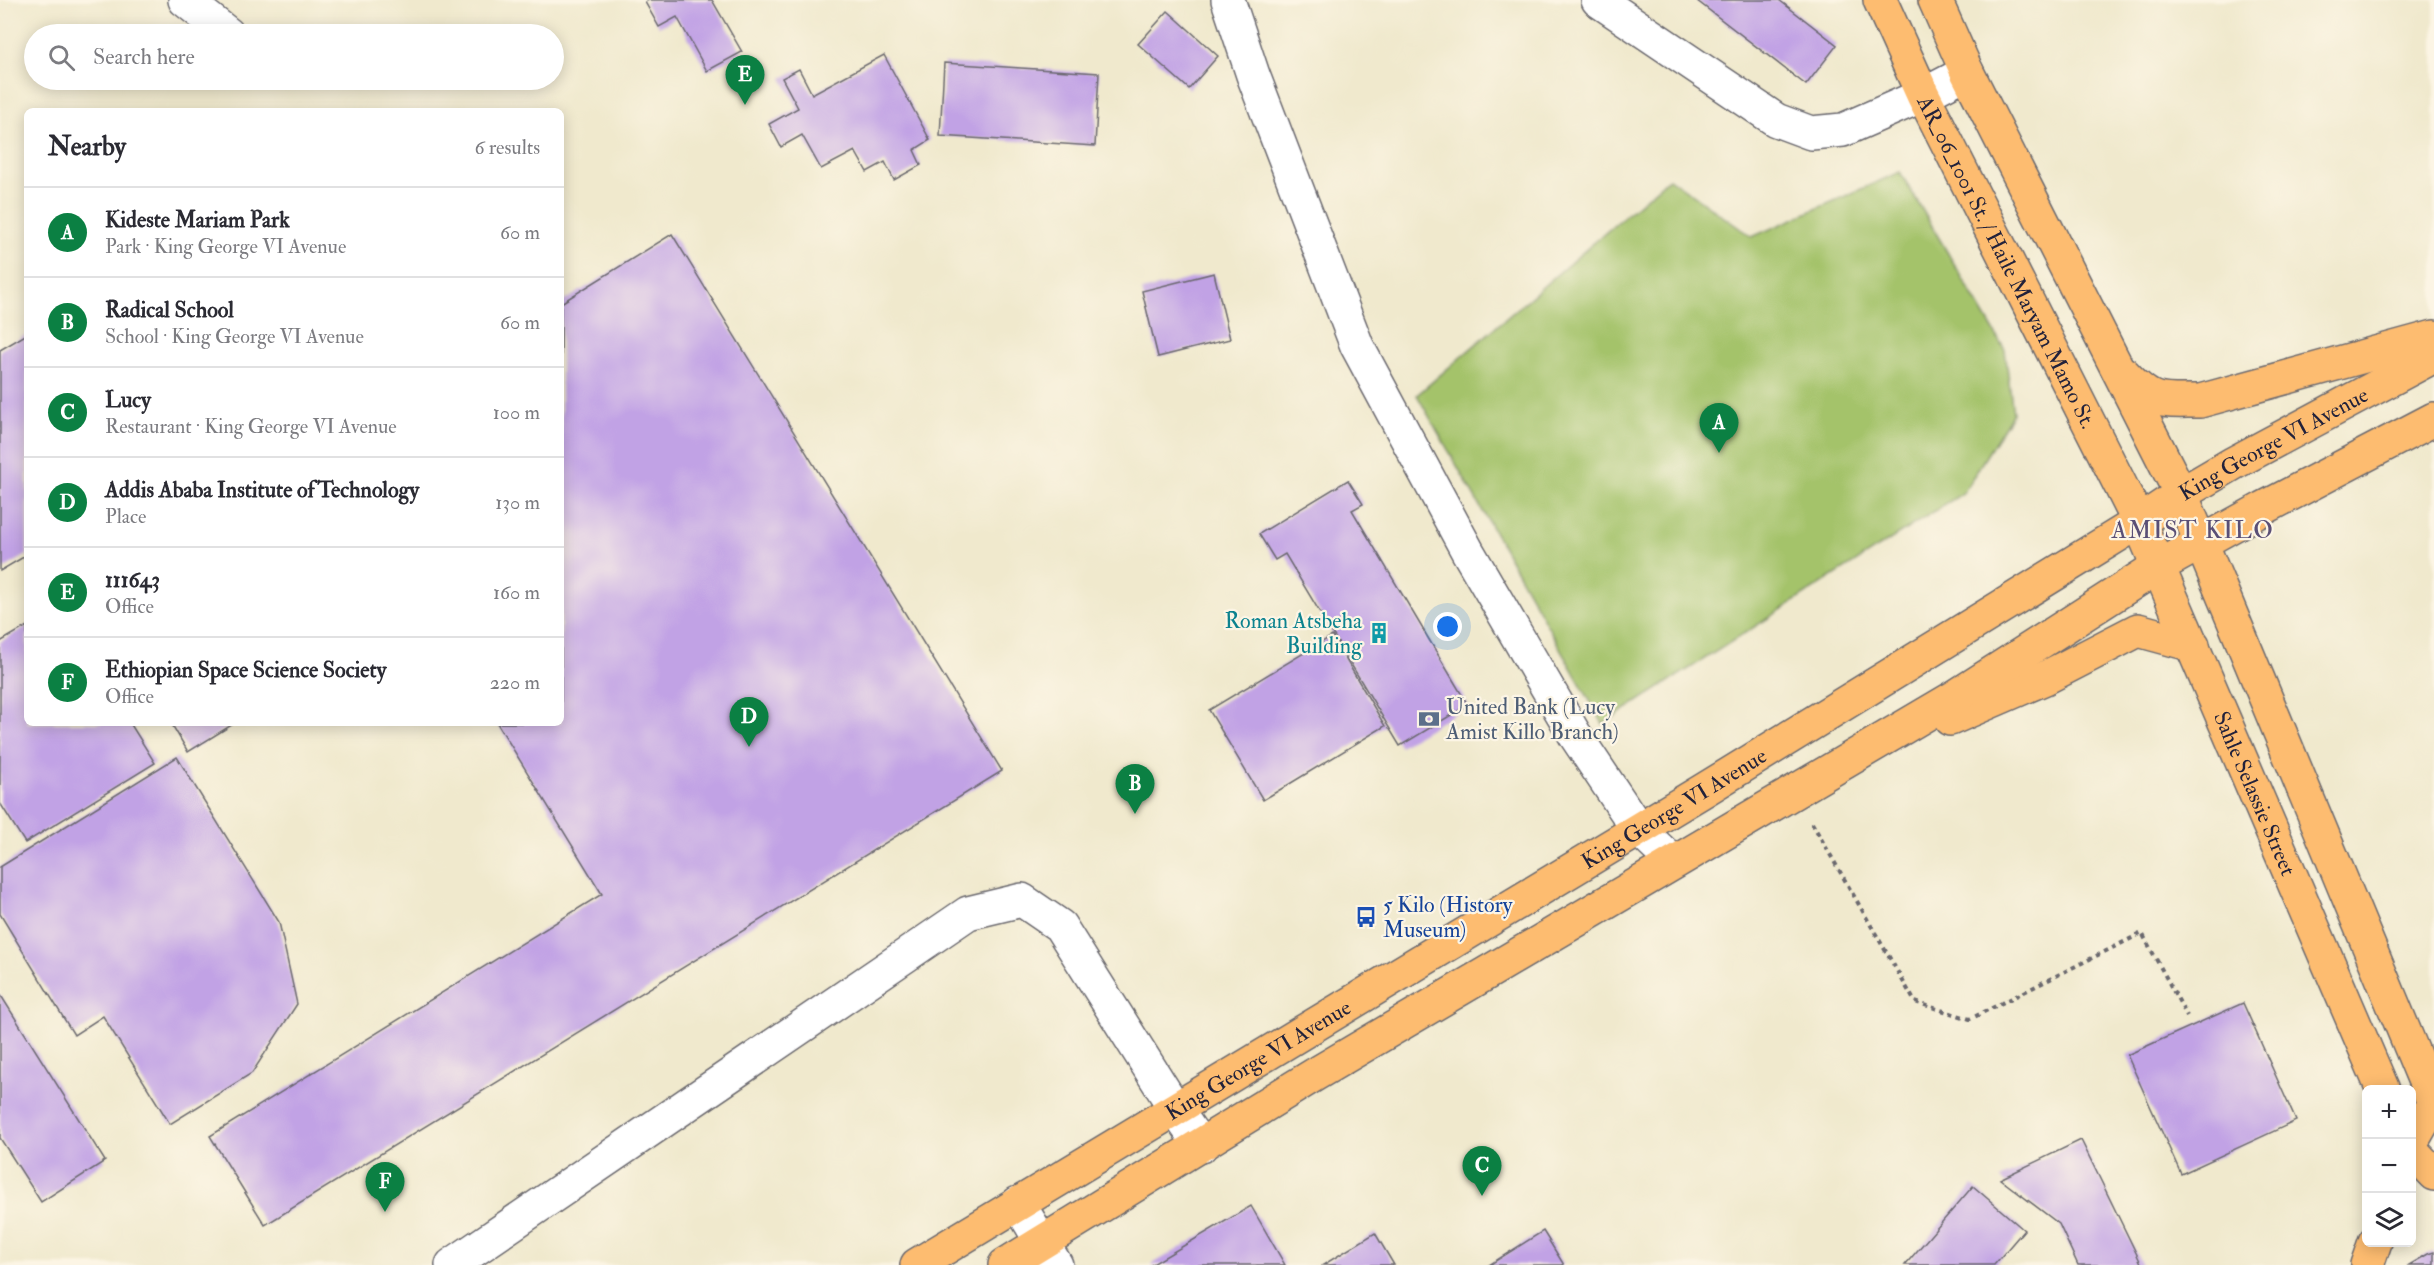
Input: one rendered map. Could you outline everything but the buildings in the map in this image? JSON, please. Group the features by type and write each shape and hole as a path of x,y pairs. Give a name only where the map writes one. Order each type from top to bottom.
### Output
{"main road":[{"name":"AR_06_1001 St. / Haile Maryam Mamo St.","path":"1880,0 1923,95 2139,522 2159,566"},
{"path":"1935,0 1967,72 2181,494 2202,541 2434,1103 2413,1139"},
{"path":"2116,366 2141,393 2161,401 2200,400 2434,337"},
{"name":"King George VI Avenue","path":"917,1265 1638,829 2181,494 2434,356"},
{"path":"2202,541 2434,418"},
{"path":"2159,566 2181,494"},
{"name":"King George VI Avenue","path":"1005,1265 1049,1253 1201,1146 1335,1063 1955,697 2159,566 2202,541"},
{"name":"Sahle Selassie Street","path":"2159,566 2381,1085"},
{"path":"1806,784 2045,678 2138,630 2193,645"},
{"path":"2416,1155 2434,1174"},
{"path":"2367,1265 2373,1247"}],"street":[{"path":"185,0 215,24"},
{"path":"1228,0 1253,75 1357,346 1480,573 1575,735 1638,829 1673,862"},
{"path":"1598,0 1776,120 1811,133 1843,130 1923,95 1967,72"},
{"path":"452,1265 968,913 1022,900 1060,926 1201,1146"},
{"path":"1018,1203 1049,1253"}],"path":[{"path":"1806,784 1915,1002 1970,1019 2142,933 2187,1016"}],"green space":[{"path":"1900,172 2005,350 2013,413 1963,493 1603,724 1417,395 1669,178 1752,237"}],"place":[{"name":"111643","path":"745,105"},
{"name":"Kideste Mariam Park","path":"1719,453"},
{"name":"Roman Atsbeha Building","path":"1379,633"},
{"name":"United Bank (Lucy Amist Killo Branch)","path":"1429,719"},
{"name":"Addis Ababa Institute ofTechnology","path":"749,747"},
{"name":"Radical School","path":"1135,814"},
{"name":"5 Kilo (History Museum)","path":"1366,917"},
{"name":"Lucy","path":"1482,1196"},
{"name":"Ethiopian Space Science Society","path":"385,1212"}],"district":[{"name":"AMIST KILO","path":"2193,530"}]}
